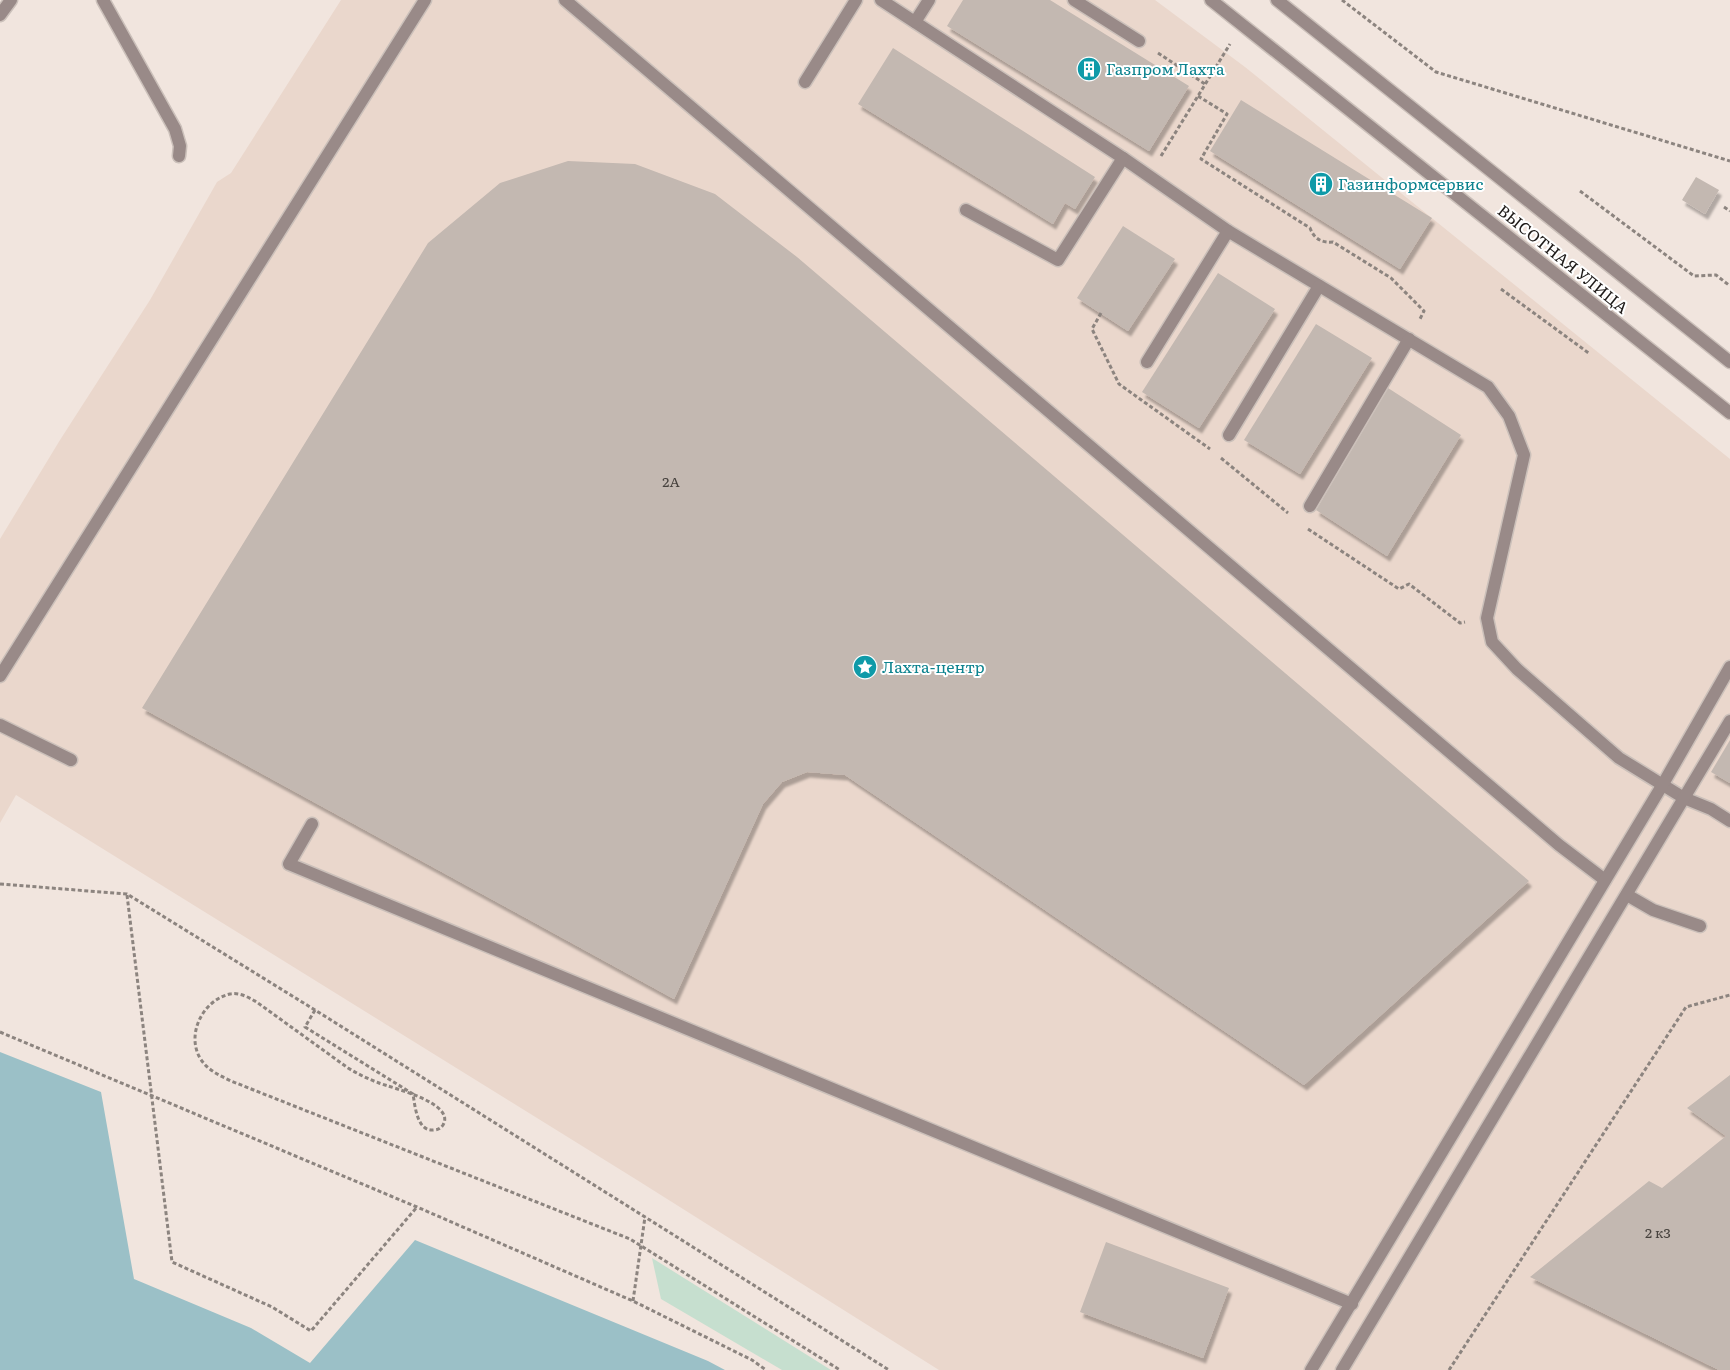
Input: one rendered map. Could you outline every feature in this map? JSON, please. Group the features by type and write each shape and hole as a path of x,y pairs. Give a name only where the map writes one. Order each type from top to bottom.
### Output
{"street":[{"path":"0,15 11,0"},
{"path":"103,0 175,129 180,146 179,156"},
{"path":"0,676 425,0"},
{"path":"565,0 1543,832 1605,880"},
{"path":"805,82 856,0"},
{"path":"881,0 1149,175 1228,231 1488,387 1509,416 1524,455 1487,618 1492,642 1517,669 1619,758 1684,798 1711,809 1730,820"},
{"path":"915,22 929,0"},
{"path":"1074,0 1139,41"},
{"name":"ВЫСОТНАЯ УЛИЦА","path":"1211,0 1730,413"},
{"name":"ВЫСОТНАЯ УЛИЦА","path":"1277,0 1730,362"},
{"path":"966,210 1058,260 1122,158"},
{"path":"1147,362 1228,231"},
{"path":"1229,435 1319,286"},
{"path":"1310,506 1408,339"},
{"path":"1311,1370 1663,784 1730,667"},
{"path":"1342,1370 1730,721"},
{"path":"0,725 71,760"},
{"path":"312,824 290,864 1352,1304"},
{"path":"1627,895 1653,910 1700,926"}],"path":[{"path":"1342,0 1436,72 1730,161"},
{"path":"1149,175 1242,23"},
{"path":"1139,41 1205,84"},
{"path":"1198,96 1227,114 1201,159 1310,228 1313,236 1324,242 1333,242 1391,278 1424,312 1408,339"},
{"path":"1580,191 1694,276 1716,275 1730,286"},
{"path":"1724,207 1730,211"},
{"path":"1501,289 1590,354"},
{"path":"1101,313 1092,329 1119,384 1212,451"},
{"path":"1220,457 1294,517"},
{"path":"1301,524 1316,536 1399,589 1409,584 1460,623 1487,618"},
{"path":"0,884 127,894 889,1370"},
{"path":"127,894 172,1262 272,1307 311,1330 417,1207"},
{"path":"315,1010 305,1027 413,1094 416,1112 425,1128 432,1131 440,1129 444,1124 445,1116 442,1110 413,1094 364,1077 348,1068 258,1003 249,997 239,994 230,994 211,1003 199,1018 196,1027 196,1044 200,1058 210,1070 231,1081 620,1235 640,1245 840,1370"},
{"path":"1449,1370 1686,1007 1730,995"},
{"path":"0,1032 633,1300 752,1360 766,1370"},
{"path":"633,1300 645,1217"}],"shaded area":[{"name":"Лахта-центр","path":"341,0 1155,0 1245,67 1730,459 1730,1370 939,1370 637,1180 16,795 0,823 0,539 60,440 150,300 217,182 231,173"}],"green space":[{"path":"652,1258 831,1370 782,1370 661,1299"}],"water":[{"path":"0,1052 101,1092 134,1279 251,1328 310,1363 415,1240 708,1361 725,1370 0,1370"}],"building":[{"name":"Газпром Лахта","path":"963,0 1050,0 1189,86 1149,151 947,26"},
{"path":"893,48 1095,177 1075,209 1065,203 1053,224 858,104"},
{"name":"Газинформсервис","path":"1241,100 1432,218 1400,269 1210,151"},
{"path":"568,161 635,164 715,194 797,257 1529,881 1304,1085 845,775 807,772 782,782 763,804 674,999 142,708 428,243 500,183"},
{"path":"1696,177 1719,190 1705,214 1682,200"},
{"path":"1123,226 1175,259 1128,331 1077,298"},
{"path":"1218,273 1275,309 1199,428 1142,392"},
{"path":"1316,324 1372,358 1300,474 1244,440"},
{"path":"1388,388 1461,435 1387,556 1316,510"},
{"path":"1730,740 1730,783 1711,772"},
{"path":"1730,1075 1730,1370 1719,1370 1530,1277 1649,1181 1662,1188 1726,1136 1687,1108"},
{"path":"1106,1242 1229,1288 1203,1358 1080,1312"}],"place":[{"name":"Газпром Лахта","path":"1089,69"},
{"name":"Газинформсервис","path":"1321,184"},
{"name":"Лахта-центр","path":"865,667"}]}
